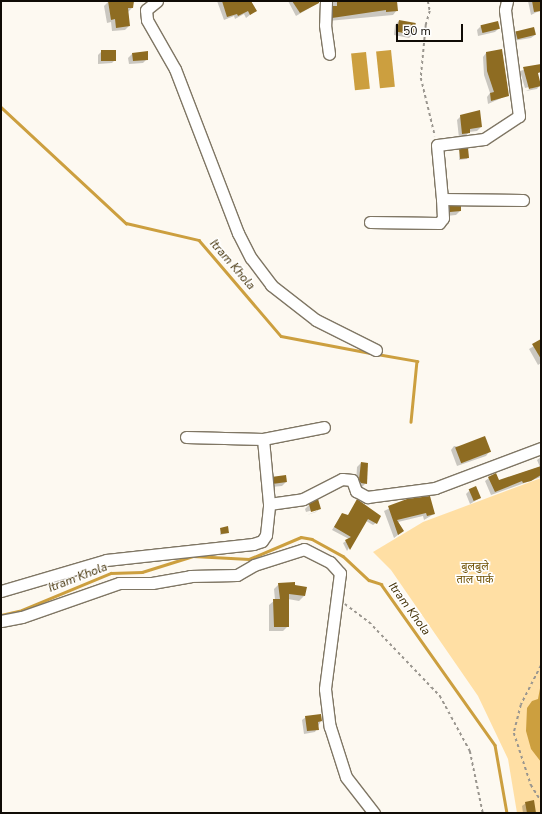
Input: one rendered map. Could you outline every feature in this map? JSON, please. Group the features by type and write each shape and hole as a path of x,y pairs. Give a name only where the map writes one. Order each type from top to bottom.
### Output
{"street":[{"path":"157,1 146,10 147,20 175,69 238,233 251,258 271,285 316,320 376,350"},
{"path":"326,1 325,25 329,54"},
{"path":"370,222 439,223 443,218 437,145 484,139 519,116 505,10 507,1"},
{"path":"442,199 523,200"},
{"path":"186,437 263,439 324,427"},
{"path":"1,590 106,560 253,544 262,540 266,535 269,504 263,439"},
{"path":"269,504 303,499 342,479 352,480 356,491 367,497 435,488 541,448"},
{"path":"1,621 22,617 119,583 152,583 190,576 237,575 254,566 304,549 330,562 340,572 338,599 325,689 330,727 346,777 374,813"}],"path":[{"path":"428,1 430,11 426,25 421,78 437,145"},
{"path":"338,599 369,622 440,696 470,751 483,813"},
{"path":"541,666 521,705 514,733 531,785 541,801"}],"green space":[{"name":"बुलबुले ताल पार्क","path":"541,478 541,813 517,813 508,759 478,696 391,570 373,552 423,522"}],"shaded area":[{"path":"391,50 395,87 380,88 376,52"},
{"path":"366,52 370,89 355,90 351,54"},
{"path":"541,683 541,762 531,749 526,731 527,708 532,701 538,699"}],"building":[{"path":"108,1 134,1 133,8 128,8 130,26 116,28 115,19 111,20"},
{"path":"222,1 251,1 257,11 250,15 248,11 238,16 237,14 227,17"},
{"path":"292,1 319,1 319,3 300,13"},
{"path":"337,1 397,1 398,11 386,12 386,10 332,18 333,6 337,6"},
{"path":"532,1 540,1 541,11 534,12"},
{"path":"399,20 416,23 414,35 397,32"},
{"path":"498,21 500,29 482,33 481,25"},
{"path":"534,27 536,35 517,39 516,32"},
{"path":"502,49 509,96 491,101 490,93 494,92 487,71 486,52"},
{"path":"101,50 116,50 116,61 101,61"},
{"path":"148,51 148,60 133,61 132,53"},
{"path":"541,64 541,72 538,73 541,86 529,89 523,67"},
{"path":"480,110 482,127 470,129 470,133 462,134 460,115"},
{"path":"468,148 469,158 460,159 459,149"},
{"path":"449,206 461,206 461,211 450,212"},
{"path":"541,339 541,359 532,344"},
{"path":"485,436 491,452 461,463 455,447"},
{"path":"361,462 368,463 367,484 361,483 359,480"},
{"path":"541,466 541,475 531,481 523,483 522,481 495,492 488,477 496,473 499,480"},
{"path":"286,475 287,482 274,484 273,477"},
{"path":"476,486 481,498 474,501 469,489"},
{"path":"430,496 435,514 427,516 426,513 397,520 404,531 398,535 388,506 407,499"},
{"path":"318,499 321,509 311,512 309,504"},
{"path":"357,499 381,516 377,524 368,519 350,550 345,540 351,537 334,527 342,513 348,515"},
{"path":"228,526 229,533 221,534 220,528"},
{"path":"295,582 295,585 307,587 305,596 289,594 289,627 274,627 273,599 280,599 278,583"},
{"path":"321,714 322,721 318,722 319,730 307,731 305,716"},
{"path":"534,800 536,813 527,813 525,802"}],"waterway":[{"name":"Itram Khola","path":"1,107 126,223 199,240 281,336 371,353"},
{"name":"Itram Khola","path":"377,354 417,361 411,422"},
{"name":"Itram Khola","path":"1,615 22,610 111,573 142,572 193,556 249,559 301,537 312,539 343,556 369,580 381,584 495,745 507,813"}]}
